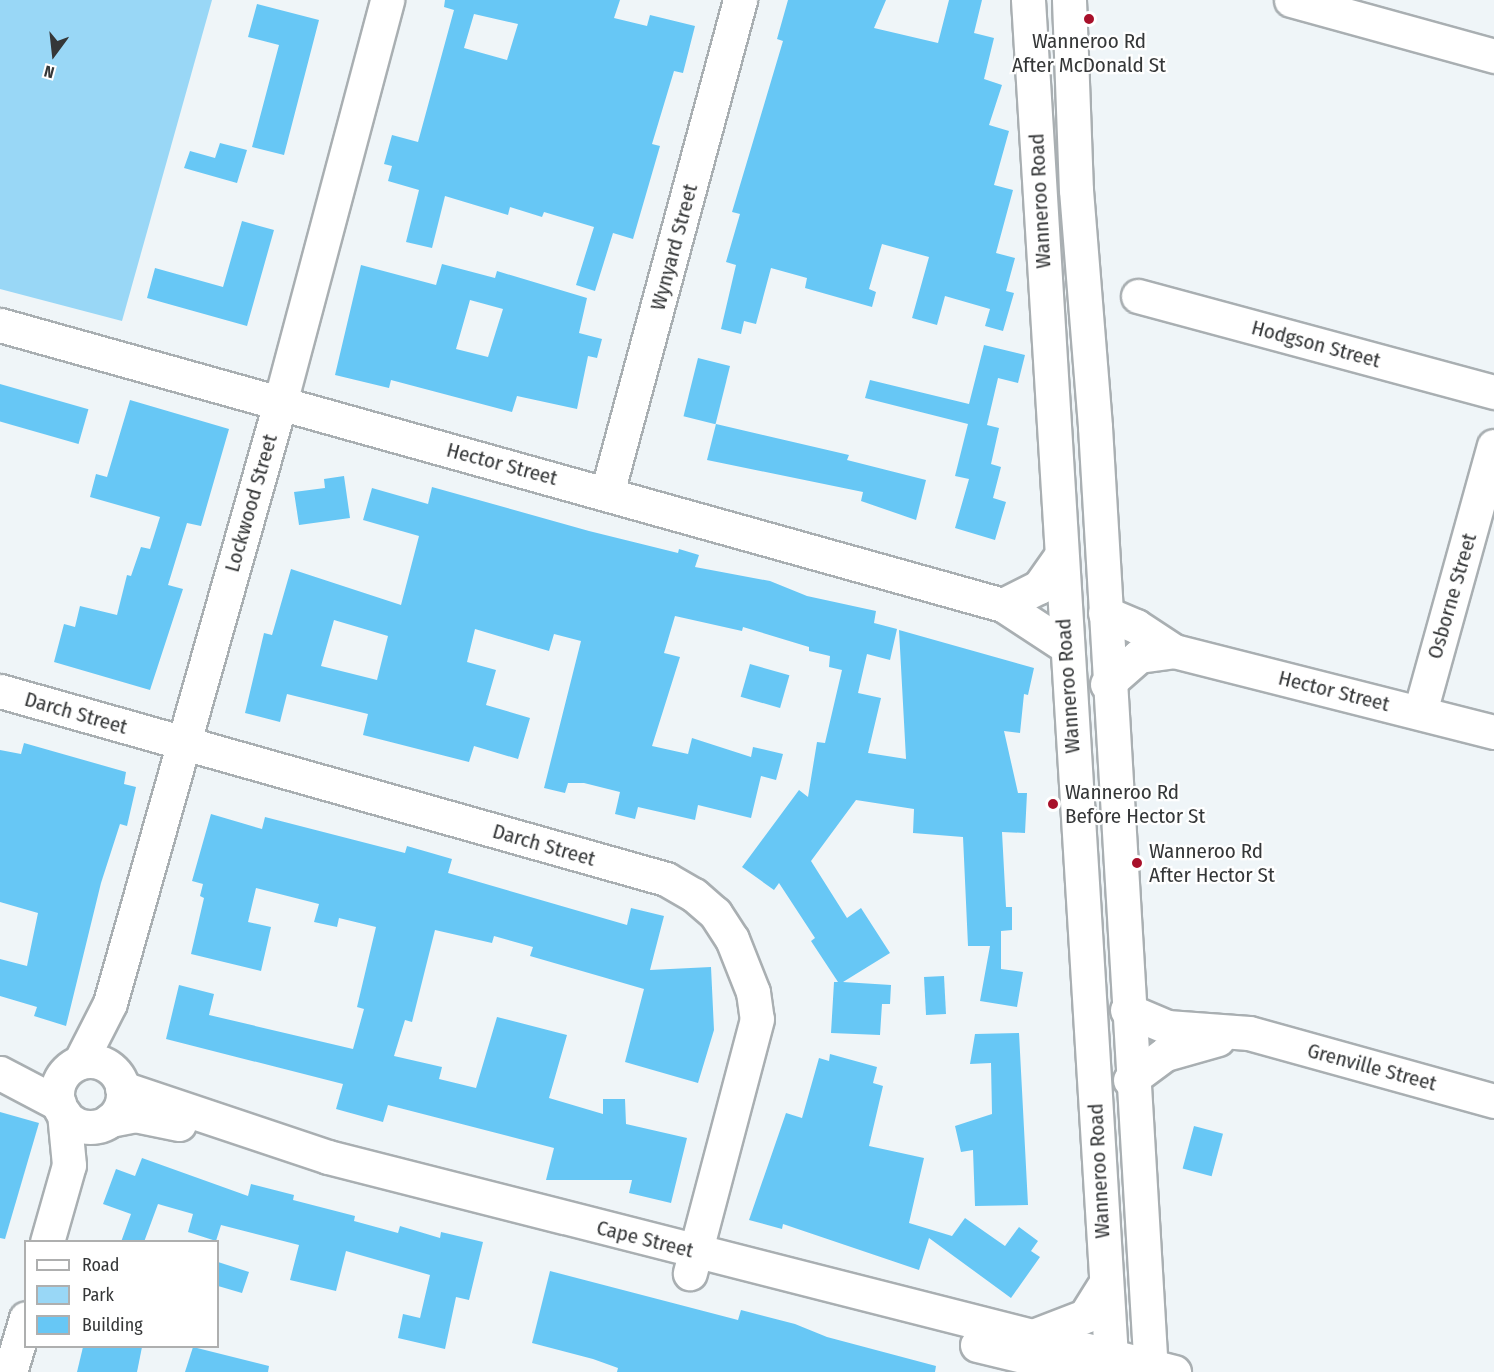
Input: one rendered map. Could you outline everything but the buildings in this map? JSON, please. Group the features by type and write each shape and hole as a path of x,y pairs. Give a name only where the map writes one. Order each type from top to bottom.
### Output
{"main road":[{"name":"Lockwood Street","path":"48,1240 69,1165 83,1085 110,1004 182,742 280,403 387,0"},
{"name":"Wynyard Street","path":"608,493 740,0"},
{"name":"Wanneroo Road","path":"1028,0 1061,556 1064,645 1106,1283 1104,1366"},
{"name":"Wanneroo Road","path":"1068,0 1076,190 1105,613 1130,1080 1158,1370"},
{"path":"1291,0 1494,56"},
{"name":"Hodgson Street","path":"1138,296 1494,392"},
{"name":"Hector Street","path":"0,325 1003,605 1064,645"},
{"name":"Osborne Street","path":"1420,712 1494,446"},
{"path":"1003,605 1039,587 1061,556"},
{"name":"Hector Street","path":"1105,613 1136,626 1174,651 1494,732"},
{"name":"Hector Street","path":"1107,684 1139,656 1174,651"},
{"name":"Darch Street","path":"0,691 666,879 715,913 745,967 757,1019 693,1262"},
{"name":"Grenville Street","path":"1126,1010 1167,1027 1249,1033 1494,1101"},
{"name":"Grenville Street","path":"1130,1080 1183,1046 1249,1033"},
{"name":"Cape Street","path":"0,1067 83,1085 693,1262 1036,1335 1104,1366"},
{"name":"Cape Street","path":"0,1073 83,1085"},
{"name":"Lockwood Street","path":"69,1165 122,1103 83,1085"},
{"name":"Cape Street","path":"83,1085 81,1125 135,1115 163,1119 357,1182 693,1262 1104,1366 1158,1370"},
{"path":"1036,1335 1085,1316 1106,1283"},
{"path":"10,1372 24,1325"}],"green space":[{"path":"0,0 212,0 122,321 0,289"}],"place":[{"name":"Wanneroo Rd After McDonald St","path":"1089,19"},
{"name":"Wanneroo Rd Before Hector St","path":"1053,804"},
{"name":"Wanneroo Rd After Hector St","path":"1137,863"}]}
